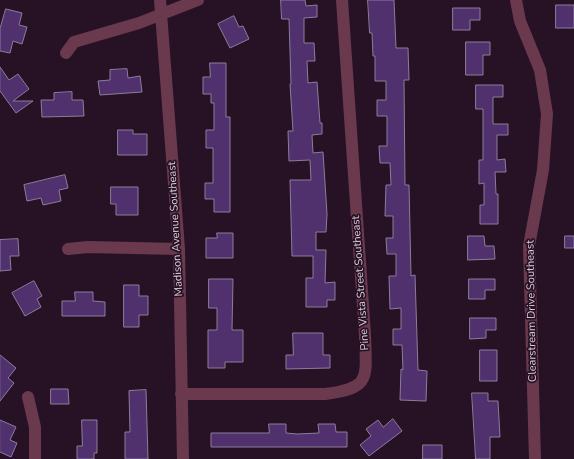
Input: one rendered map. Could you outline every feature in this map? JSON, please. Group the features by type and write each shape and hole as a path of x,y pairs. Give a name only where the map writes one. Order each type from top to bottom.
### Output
{"street":[{"name":"Madison Avenue Southeast","path":"160,0 178,249 183,459"},
{"path":"66,53 74,42 161,16 198,0"},
{"name":"Pine Vista Street Southeast","path":"181,394 325,394 345,392 357,387 365,375 365,335 342,0"},
{"name":"Clearstream Drive Southeast","path":"516,0 520,21 540,70 546,114 543,170 529,246 535,459"},
{"path":"68,249 178,249"},
{"path":"28,397 34,427 35,459"}],"building":[{"path":"281,0 305,0 306,6 317,5 317,17 304,18 304,43 314,43 315,61 307,61 308,83 317,82 320,123 322,123 322,134 312,135 313,153 323,152 327,214 326,232 316,232 316,250 326,250 325,283 335,282 335,300 327,300 327,307 306,307 306,278 313,278 313,256 292,256 290,180 311,180 310,160 289,161 288,131 293,131 290,84 289,19 282,19"},
{"path":"368,0 394,0 396,48 408,48 409,80 404,80 405,185 409,185 411,276 415,275 418,370 427,371 426,401 400,400 401,369 403,370 402,345 393,345 393,329 401,329 401,308 390,309 389,276 396,276 396,254 387,254 386,238 393,238 393,216 385,216 386,185 391,185 390,163 380,163 379,146 387,146 387,116 377,116 377,100 386,100 386,81 375,81 375,56 373,56 372,33 370,33"},
{"path":"556,5 574,5 574,28 556,28"},
{"path":"453,8 480,8 480,20 470,20 470,30 453,30"},
{"path":"6,9 22,13 19,25 27,27 22,44 13,41 10,53 0,51 0,29"},
{"path":"234,16 239,27 243,26 249,39 230,48 218,24"},
{"path":"466,42 490,42 490,55 483,55 483,75 466,75"},
{"path":"210,63 226,63 226,117 230,117 230,212 214,212 214,199 205,199 205,183 213,183 213,148 206,148 206,130 214,130 214,103 211,103 211,94 203,94 203,77 210,77"},
{"path":"0,67 9,80 18,74 29,89 13,101 33,101 16,113 0,91"},
{"path":"127,69 128,78 140,76 142,92 100,95 98,81 110,80 110,70"},
{"path":"476,85 503,85 503,97 493,97 493,124 508,124 508,135 497,135 497,160 505,159 506,172 495,172 496,194 498,194 498,224 480,224 480,205 484,205 484,183 479,184 479,160 483,160 483,109 476,109"},
{"path":"72,92 72,100 83,100 84,116 42,117 41,100 54,100 54,93"},
{"path":"118,130 133,130 133,134 147,134 147,155 118,155"},
{"path":"65,175 68,188 59,190 61,201 43,205 41,198 27,201 24,185"},
{"path":"111,187 138,187 138,215 116,215 116,204 111,204"},
{"path":"217,233 233,233 233,258 206,258 206,238 217,238"},
{"path":"468,236 484,236 485,246 494,246 495,259 468,260"},
{"path":"565,236 574,236 574,248 565,248"},
{"path":"18,239 19,256 10,256 11,270 0,271 0,240"},
{"path":"209,279 233,279 232,330 243,330 243,362 225,362 225,368 208,368 208,330 217,330 217,308 209,308"},
{"path":"469,279 495,279 495,290 485,290 485,299 469,299"},
{"path":"34,281 42,296 37,299 41,307 25,316 12,293"},
{"path":"124,285 139,285 139,296 148,296 148,315 139,315 139,327 124,327"},
{"path":"75,292 93,292 93,301 105,302 105,316 62,316 62,301 75,301"},
{"path":"470,318 496,318 496,330 486,330 486,338 470,339"},
{"path":"293,333 323,333 323,355 330,355 330,368 286,369 286,355 293,355"},
{"path":"480,350 497,350 497,381 480,381"},
{"path":"0,355 16,368 8,378 14,383 0,401"},
{"path":"51,389 68,389 69,404 51,404"},
{"path":"146,390 148,459 125,459 125,432 130,432 129,391"},
{"path":"472,393 488,393 488,401 498,401 500,437 490,437 490,459 476,459"},
{"path":"393,419 402,431 369,456 360,445 371,436 366,429 378,420 383,427"},
{"path":"0,420 16,427 10,440 17,443 11,457 0,452"},
{"path":"82,420 97,420 97,453 94,453 94,459 77,459 77,446 82,446"},
{"path":"269,424 286,424 286,433 297,434 319,433 318,424 335,424 336,432 347,432 347,447 211,447 211,433 269,433"},
{"path":"423,445 442,445 442,459 423,459"}]}
